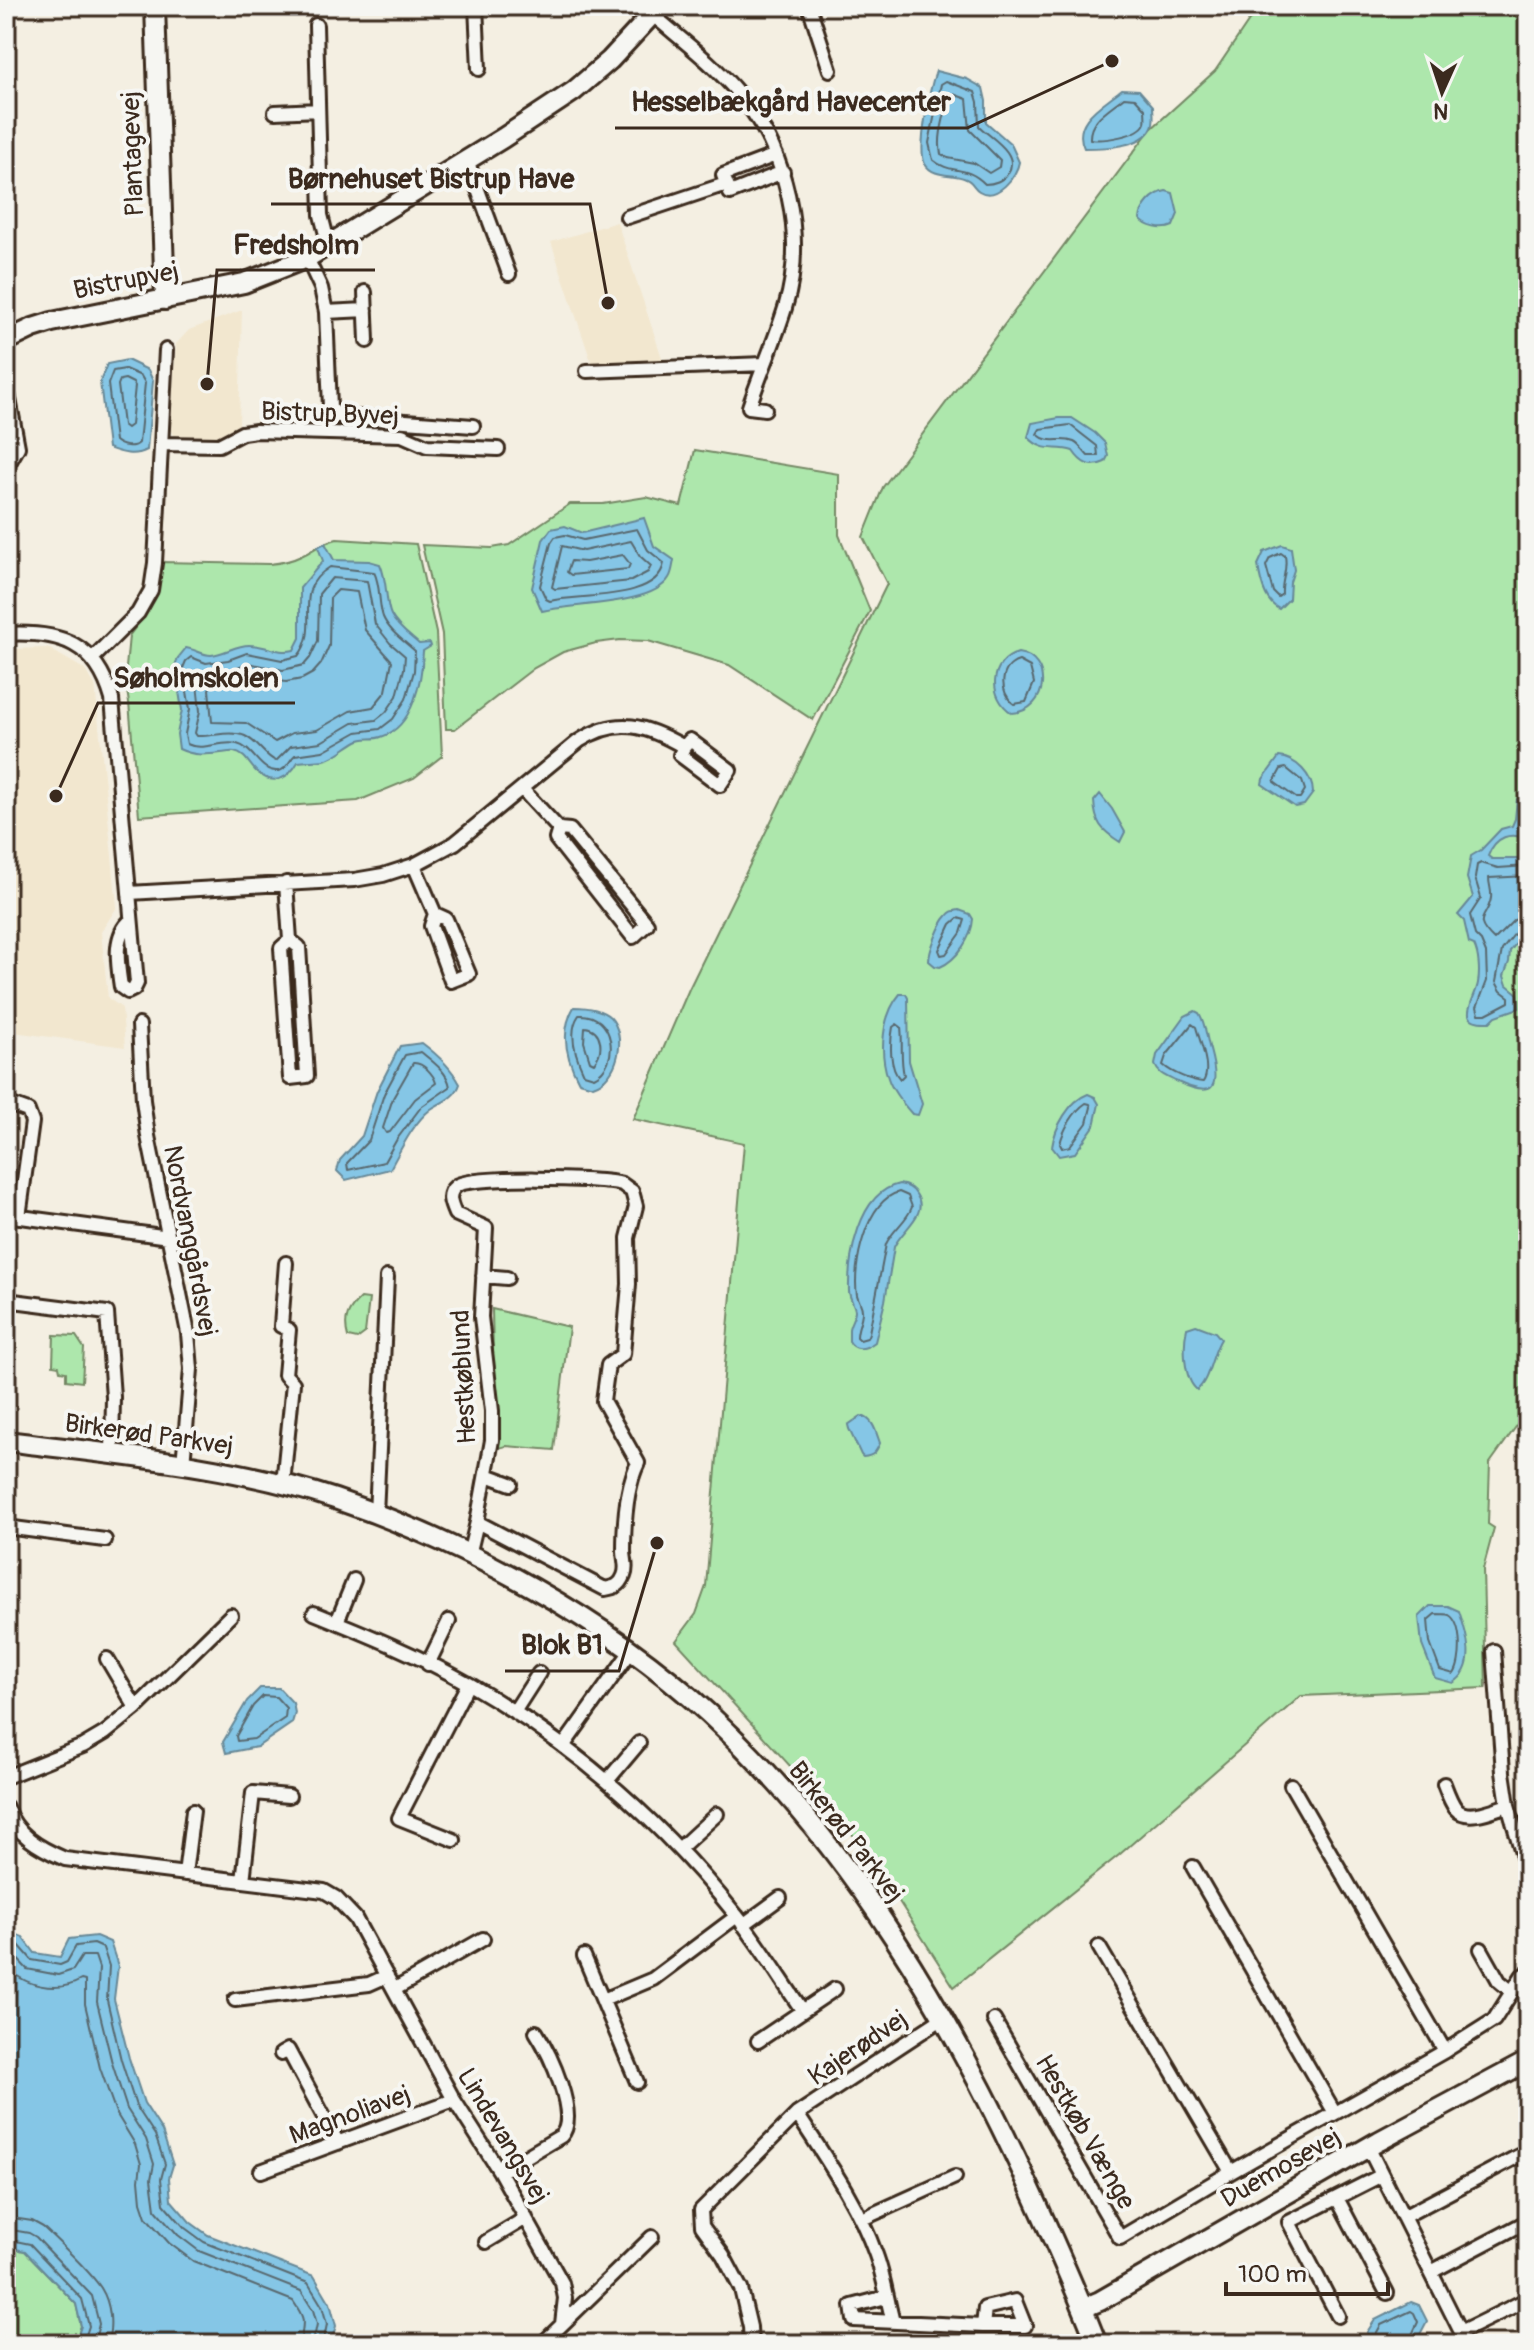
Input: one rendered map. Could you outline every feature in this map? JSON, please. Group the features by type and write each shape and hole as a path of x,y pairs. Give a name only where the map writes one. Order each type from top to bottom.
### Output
{"street":[{"name":"Plantagevej","path":"155,6 165,300"},
{"path":"476,6 479,69"},
{"path":"809,6 830,70"},
{"name":"Bistrupvej","path":"6,341 52,322 244,283 307,258 574,91 610,60 656,10"},
{"path":"656,10 740,95 758,120 783,172 793,229 793,267 786,307 749,407 765,409"},
{"path":"316,25 321,215 329,246"},
{"path":"275,112 318,110"},
{"path":"776,155 723,175 726,184 730,193 783,172"},
{"path":"467,160 509,274"},
{"path":"627,217 726,184"},
{"path":"307,258 321,288 326,312 330,407 338,416 473,426"},
{"path":"365,292 367,341"},
{"path":"326,312 366,310"},
{"path":"93,658 138,613 151,590 166,350"},
{"path":"587,371 764,364"},
{"path":"6,383 18,447 6,468"},
{"name":"Bistrup Byvej","path":"161,444 219,445 242,433 256,431 402,435 427,446 498,449"},
{"path":"6,634 52,635 93,658 106,679 112,699 137,983 128,992 121,987 118,938 131,920"},
{"path":"129,893 354,880 383,875 414,865 455,843 593,732 611,726 634,725 658,732 684,747"},
{"path":"522,789 559,829 570,830 647,924 641,932 633,937 556,839 559,829"},
{"path":"414,865 435,914 431,926 451,981 469,974 446,919 435,914"},
{"path":"286,883 290,940 299,947 307,1076 290,1078 281,948 290,940"},
{"name":"Nordvanggårdsvej","path":"139,1025 148,1136 188,1333 191,1369 183,1465"},
{"path":"6,1103 28,1111 32,1122 12,1216 169,1237"},
{"name":"Hestkøblund","path":"469,1555 492,1440 492,1411 481,1317 486,1228 455,1214 450,1203 451,1192 456,1185 489,1178 622,1184 632,1191 636,1206 628,1238 629,1284 623,1354 608,1365 603,1401 638,1463 630,1478 623,1554 627,1567 624,1579 617,1587 605,1589 477,1522"},
{"path":"283,1484 293,1383 285,1375 289,1330 281,1326 286,1263"},
{"name":"Hestkøblund","path":"483,1276 507,1278"},
{"path":"376,1514 387,1277"},
{"path":"6,1300 107,1313 113,1397 112,1454"},
{"name":"Birkerød Parkvej","path":"6,1441 183,1465 283,1484 376,1514 469,1555 533,1588 631,1651 708,1713 769,1774 825,1841 880,1918 943,2018 1002,2126 1097,2344"},
{"name":"Hestkøblund","path":"487,1475 511,1484"},
{"path":"6,1527 105,1540"},
{"path":"337,1622 354,1580"},
{"path":"314,1613 468,1684 564,1745 645,1814 679,1849 740,1920 802,2010"},
{"path":"6,1777 83,1746 105,1733 136,1708 231,1615"},
{"path":"428,1664 449,1621"},
{"path":"564,1745 631,1651"},
{"path":"1494,1651 1508,1805 1528,1873"},
{"path":"107,1659 136,1708"},
{"path":"514,1712 539,1673"},
{"path":"454,1840 399,1818 468,1684"},
{"path":"607,1781 639,1743"},
{"path":"1444,1784 1456,1810 1464,1814 1508,1805"},
{"path":"1291,1785 1445,2051"},
{"path":"243,1881 253,1793 289,1796"},
{"name":"Lindevangsvej","path":"6,1807 11,1821 20,1832 47,1852 65,1859 324,1891 336,1898 355,1918 454,2100 500,2172 562,2283 565,2298 562,2324"},
{"path":"185,1874 193,1811"},
{"path":"679,1849 717,1814"},
{"path":"1193,1867 1335,2113"},
{"path":"603,2000 653,1979 740,1920 780,1898"},
{"path":"395,1989 483,1939"},
{"path":"1099,1947 1231,2172"},
{"path":"1481,1949 1499,1981 1511,1991"},
{"path":"584,1956 637,2082"},
{"name":"Hestkøb Vænge","path":"994,2020 1120,2238 1494,2020 1511,1991 1528,1972"},
{"path":"235,2000 369,1984 387,1976"},
{"path":"758,2041 835,1989"},
{"name":"Kajerødvej","path":"751,2344 741,2289 723,2255 702,2226 701,2210 797,2114 943,2018"},
{"path":"500,2172 561,2136 567,2129 569,2121 561,2085 548,2051 536,2032"},
{"path":"281,2054 288,2050 338,2143"},
{"name":"Duemosevej","path":"1083,2308 1516,2067 1513,2064 1528,2055"},
{"name":"Magnoliavej","path":"261,2171 454,2100"},
{"name":"Kajerødvej","path":"797,2114 850,2194 862,2219 878,2259 893,2322"},
{"path":"1368,2147 1461,2332 1528,2299"},
{"path":"1403,2217 1528,2151"},
{"path":"1338,2316 1289,2222 1382,2175"},
{"path":"862,2219 955,2177"},
{"path":"1337,2198 1387,2293"},
{"path":"486,2242 526,2218"},
{"path":"1431,2272 1528,2221"},
{"path":"542,2344 652,2237"},
{"path":"886,2297 852,2306 854,2320 983,2326"}],"shaded area":[{"path":"617,222 664,364 593,367 551,242"},
{"path":"242,310 239,425 220,436 175,436 170,430 176,344 189,330"},
{"path":"48,648 84,669 95,685 117,907 101,932 108,998 122,1008 125,1047 6,1031 6,649"}],"green space":[{"path":"1259,6 1528,6 1528,1410 1490,1463 1488,1524 1494,1528 1483,1569 1486,1688 1301,1696 1119,1855 954,1987 864,1847 676,1641 696,1614 706,1586 744,1143 633,1119 689,989 887,584 863,537 883,487 1150,130 1215,71"},
{"path":"695,450 839,474 839,535 870,611 813,720 729,665 648,641 620,640 563,652 534,668 455,729 446,729 442,634 422,545 492,548 509,545 570,504 603,504 646,497 681,506"},
{"path":"337,539 416,544 436,633 442,756 414,778 358,801 139,816 125,678 129,636 150,608 159,580 160,562 278,563 297,558"},
{"path":"361,1298 369,1299 365,1333 357,1339 348,1337 346,1320"},
{"path":"492,1309 569,1327 554,1450 506,1446 495,1449"},
{"path":"54,1335 76,1336 84,1348 82,1382 66,1380 66,1372 53,1365"},
{"path":"6,2247 25,2251 76,2304 81,2326 75,2344 6,2344"}],"water":[{"path":"936,71 967,79 983,88 986,122 1011,144 1019,162 1005,186 993,193 977,190 968,180 938,173 925,164 923,132"},
{"path":"1122,89 1139,90 1153,106 1152,127 1132,143 1084,148 1081,138 1086,121"},
{"path":"1166,191 1173,193 1178,214 1173,226 1160,228 1143,222 1140,219 1145,205"},
{"path":"127,360 148,370 153,381 147,450 132,454 108,448 100,382 107,364"},
{"path":"1072,418 1095,433 1105,443 1108,456 1105,462 1086,464 1073,451 1039,446 1028,437 1032,423"},
{"path":"644,518 654,546 674,560 670,576 660,587 630,599 542,611 532,588 543,540 551,529 565,526 582,533"},
{"path":"325,543 334,560 380,564 389,610 394,619 419,644 430,643 431,646 423,651 421,675 409,713 392,732 357,741 328,759 298,762 286,776 275,780 263,777 238,753 199,754 179,749 177,734 182,710 175,667 178,658 186,648 211,655 249,645 294,650 300,638 300,588 323,561 318,547"},
{"path":"1282,545 1291,548 1294,570 1289,599 1279,609 1267,596 1258,565 1264,552"},
{"path":"1018,653 1037,664 1042,684 1033,703 1024,710 1012,713 999,698 995,680 1001,664"},
{"path":"1279,757 1297,764 1307,774 1313,793 1304,805 1295,807 1262,784"},
{"path":"1100,794 1125,832 1120,842 1104,830 1098,820 1094,801"},
{"path":"1528,795 1528,841 1516,836 1504,837 1488,856 1492,859 1528,859 1525,933 1510,951 1504,976 1507,985 1518,994 1519,1008 1496,1016 1490,1022 1479,1022 1469,1015 1478,983 1478,959 1474,945 1469,943 1464,921 1458,915 1473,897 1467,878 1471,856 1501,829 1512,826 1517,799"},
{"path":"959,910 970,914 973,919 970,933 952,959 940,967 935,966 929,961 938,931 948,914"},
{"path":"900,994 906,994 908,998 909,1061 922,1104 918,1115 912,1114 895,1092 885,1068 883,1046 886,1023"},
{"path":"574,1007 606,1014 618,1035 618,1056 614,1066 602,1082 593,1086 579,1082 568,1054 567,1025"},
{"path":"1195,1011 1203,1022 1215,1074 1214,1082 1206,1090 1175,1081 1161,1073 1155,1065 1157,1055 1185,1016"},
{"path":"422,1043 453,1072 460,1084 458,1089 419,1121 390,1169 346,1180 337,1171 340,1160 362,1136 377,1091 400,1046"},
{"path":"1088,1094 1095,1097 1099,1104 1094,1126 1075,1153 1059,1156 1052,1147 1056,1131 1075,1102"},
{"path":"899,1184 914,1192 919,1208 913,1222 894,1247 875,1342 857,1348 849,1341 855,1310 849,1292 858,1229 874,1200 885,1190"},
{"path":"1196,1325 1215,1332 1221,1339 1205,1380 1197,1390 1189,1378 1185,1352 1187,1328"},
{"path":"861,1416 871,1423 880,1443 874,1453 863,1457 848,1425"},
{"path":"1430,1606 1448,1606 1459,1611 1462,1620 1468,1660 1461,1677 1453,1683 1435,1678 1422,1645 1419,1617"},
{"path":"260,1688 279,1688 293,1703 295,1713 292,1723 257,1747 226,1753 223,1742 247,1701"},
{"path":"6,1931 23,1937 35,1953 60,1957 69,1939 96,1936 110,1942 118,1966 114,1999 129,2058 144,2103 162,2131 173,2165 169,2178 171,2200 190,2222 208,2235 314,2276 330,2303 336,2326 330,2344 75,2344 81,2326 76,2304 25,2251 6,2247"},
{"path":"1411,2302 1419,2305 1427,2321 1415,2344 1372,2344 1367,2332 1375,2320"}],"place":[{"name":"Hesselbækgård Havecenter","path":"1112,61"},
{"name":"Børnehuset Bistrup Have","path":"608,303"},
{"name":"Fredsholm","path":"207,384"},
{"name":"Søholmskolen","path":"56,796"},
{"name":"Blok B1","path":"657,1543"}]}
